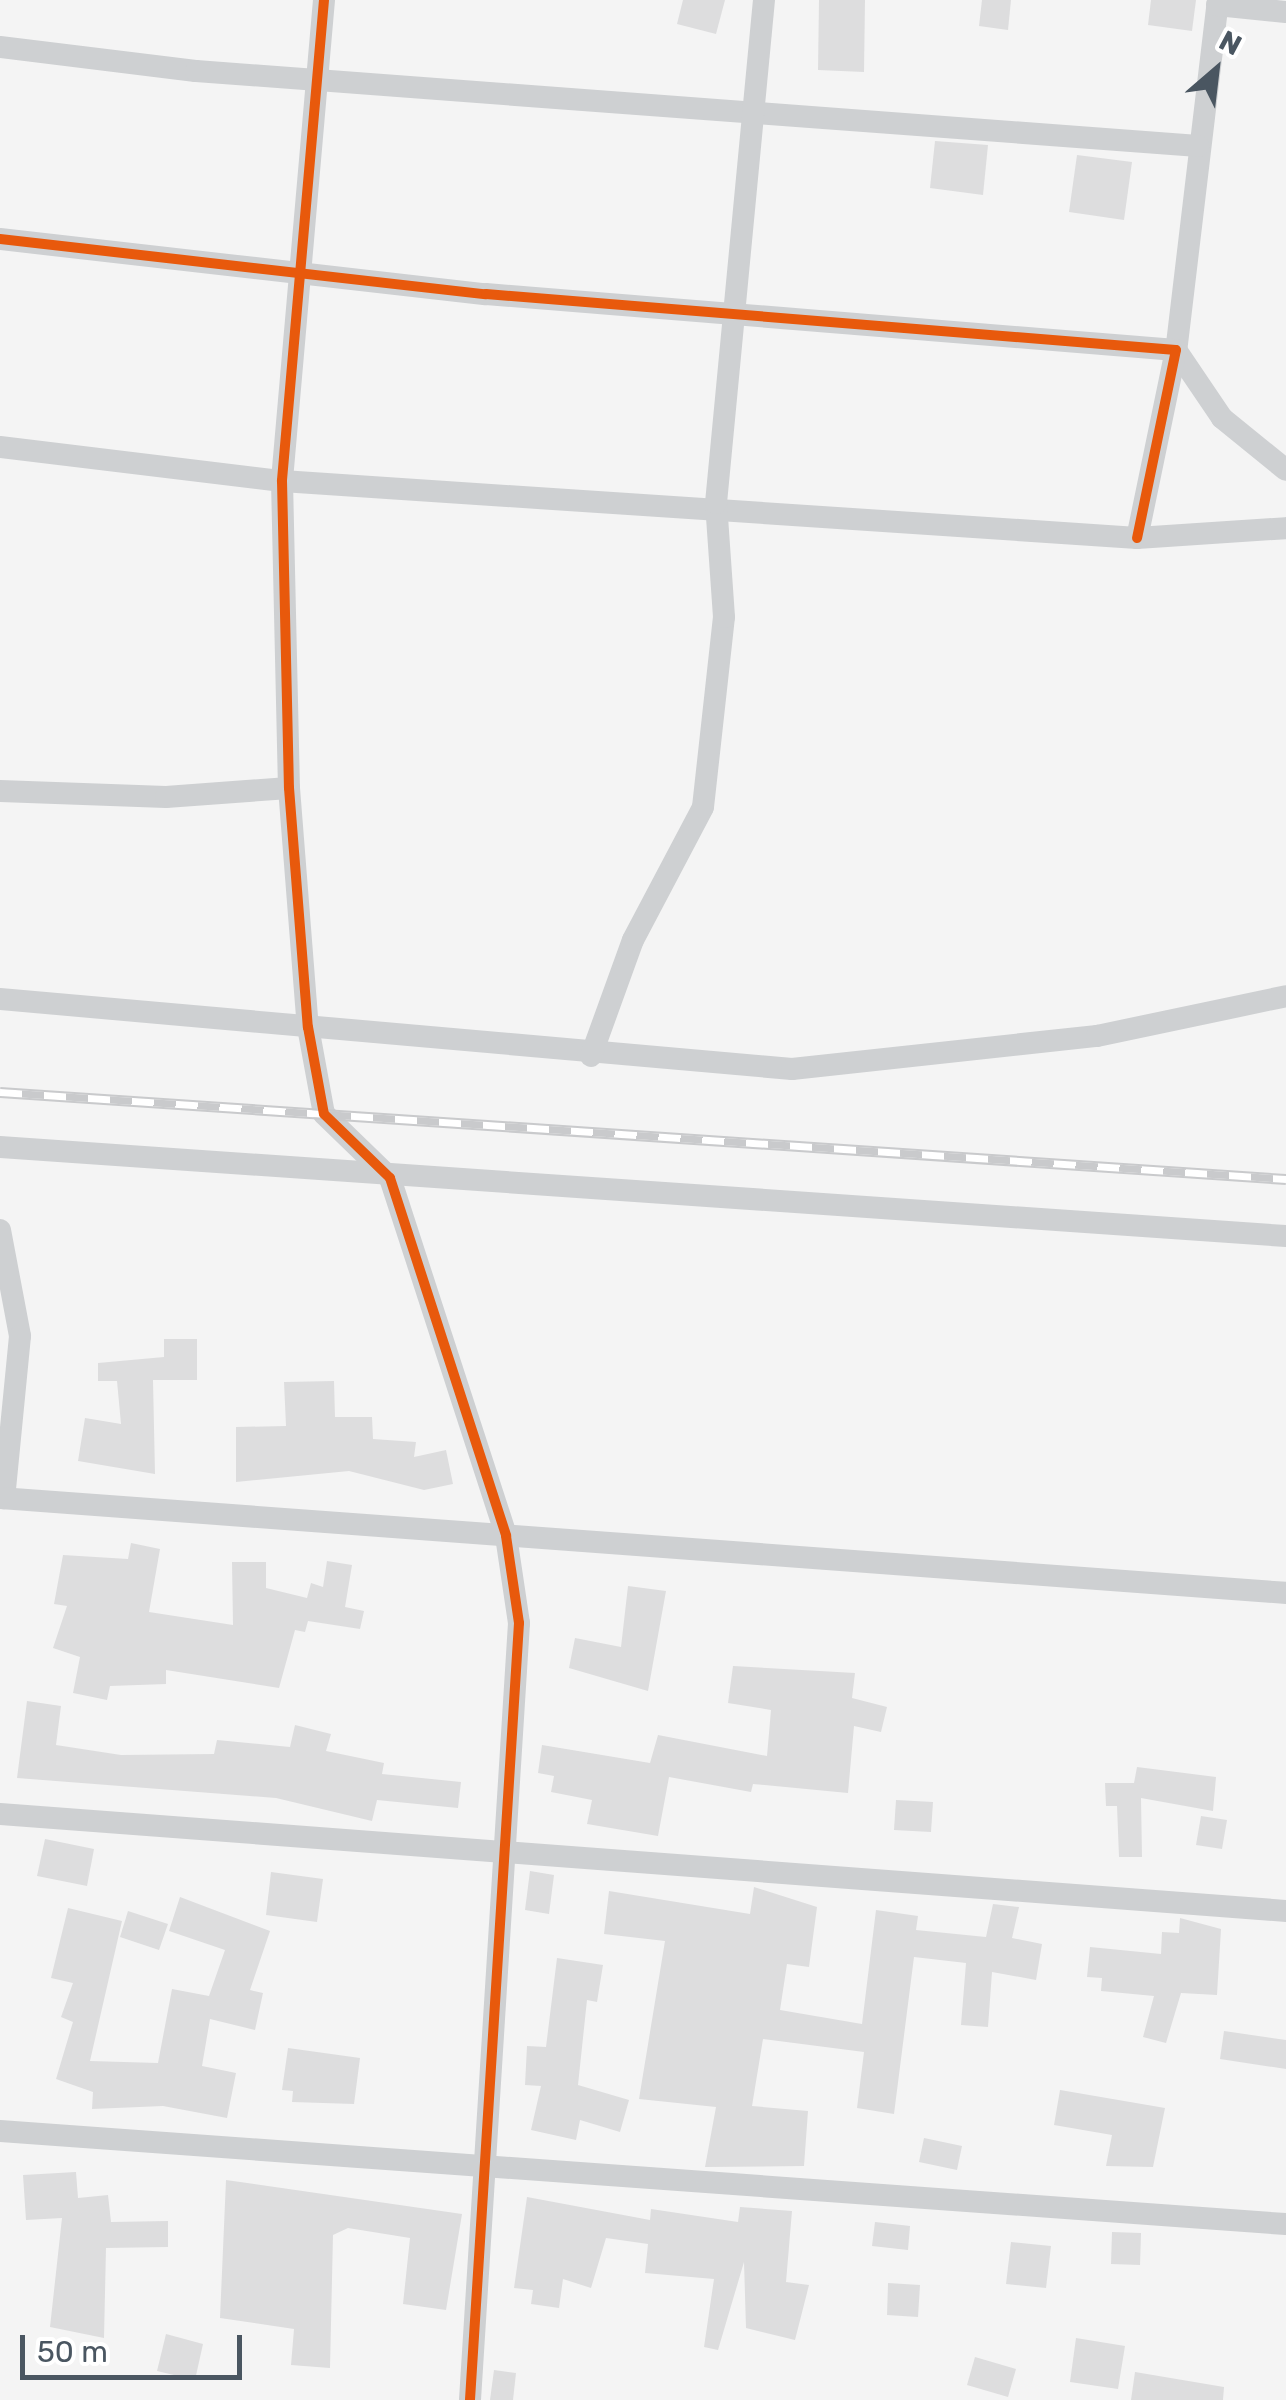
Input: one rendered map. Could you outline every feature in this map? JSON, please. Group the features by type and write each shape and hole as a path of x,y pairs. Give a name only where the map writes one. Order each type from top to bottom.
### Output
{"street":[{"path":"324,0 311,79 293,275 282,481 289,788 308,1027 324,1114 390,1178 506,1536 520,1623 470,2400"},
{"path":"591,1056 633,940 703,807 724,617 716,503 764,0"},
{"path":"1137,538 1142,480 1176,350 1218,2 1286,12"},
{"path":"0,47 311,79 754,117 1198,146"},
{"path":"0,239 293,275 1176,350"},
{"path":"1176,350 1222,418 1286,470"},
{"path":"0,447 282,481 716,503 1137,538 1286,528"},
{"path":"0,791 166,798 289,788"},
{"path":"0,999 591,1056 792,1068 1097,1036 1286,996"},
{"path":"0,1147 390,1178 1286,1236"},
{"path":"0,1230 20,1336 2,1498 1286,1593"},
{"path":"0,1814 505,1849 1286,1911"},
{"path":"0,2132 484,2160 808,2195 1286,2224"}],"building":[{"path":"683,0 725,0 716,34 677,24"},
{"path":"819,0 865,0 864,72 818,70"},
{"path":"982,0 1011,0 1008,30 979,26"},
{"path":"1151,0 1196,0 1192,31 1148,25"},
{"path":"935,141 988,145 983,195 930,188"},
{"path":"1077,155 1132,162 1124,220 1069,212"},
{"path":"164,1339 197,1339 197,1380 153,1380 155,1474 78,1461 85,1418 121,1424 117,1381 98,1381 98,1363 164,1357"},
{"path":"334,1381 335,1417 372,1417 373,1439 416,1442 414,1457 446,1450 453,1484 424,1490 349,1471 236,1482 236,1427 286,1426 284,1382"},
{"path":"131,1543 160,1549 149,1612 233,1625 232,1562 266,1562 266,1588 307,1598 311,1583 323,1587 327,1561 352,1565 345,1607 364,1611 360,1629 308,1621 305,1632 295,1630 279,1688 166,1670 166,1684 110,1686 107,1700 73,1693 80,1657 53,1648 67,1606 54,1604 63,1555 128,1559"},
{"path":"628,1586 666,1591 648,1691 569,1668 575,1638 621,1647"},
{"path":"733,1666 855,1673 852,1698 887,1707 881,1732 854,1726 848,1793 753,1784 751,1792 669,1777 658,1836 587,1824 592,1800 551,1792 554,1776 538,1773 542,1745 650,1763 658,1735 767,1756 771,1710 728,1703"},
{"path":"27,1701 61,1706 56,1745 121,1755 214,1754 217,1740 290,1747 295,1725 331,1734 326,1751 384,1763 382,1774 461,1782 458,1808 377,1800 372,1821 276,1798 17,1778"},
{"path":"1137,1767 1216,1777 1213,1811 1141,1798 1142,1857 1119,1857 1117,1806 1106,1806 1105,1783 1134,1783"},
{"path":"896,1800 933,1802 931,1832 894,1830"},
{"path":"1201,1816 1227,1820 1222,1849 1196,1845"},
{"path":"45,1839 94,1849 87,1886 37,1876"},
{"path":"530,1871 554,1875 549,1914 525,1910"},
{"path":"271,1872 323,1879 317,1922 266,1915"},
{"path":"754,1887 817,1907 809,1967 787,1964 780,2010 862,2024 876,1910 918,1916 916,1930 986,1937 993,1904 1019,1907 1012,1938 1042,1944 1036,1980 992,1972 988,2027 961,2025 966,1963 914,1957 894,2114 857,2108 864,2052 763,2039 752,2106 808,2111 804,2166 705,2167 716,2107 639,2099 665,1941 604,1934 609,1891 750,1914"},
{"path":"180,1897 270,1931 250,1990 263,1993 255,2030 210,2019 202,2066 236,2073 227,2118 163,2106 92,2109 93,2092 56,2079 73,2022 61,2017 73,1983 51,1978 68,1908 122,1921 90,2061 158,2063 172,1989 209,1996 225,1950 169,1931"},
{"path":"128,1911 168,1924 159,1950 120,1937"},
{"path":"1180,1918 1221,1929 1217,1995 1181,1993 1166,2043 1143,2037 1154,1996 1101,1991 1102,1978 1087,1977 1090,1947 1161,1954 1162,1932 1179,1933"},
{"path":"557,1958 603,1965 597,2002 587,2000 578,2085 629,2100 620,2132 580,2120 576,2140 531,2130 541,2086 525,2085 527,2046 546,2047"},
{"path":"1224,2031 1286,2040 1286,2069 1220,2059"},
{"path":"288,2048 360,2058 354,2104 292,2102 293,2091 282,2090"},
{"path":"1060,2090 1165,2108 1153,2167 1106,2166 1112,2135 1054,2125"},
{"path":"924,2138 962,2146 957,2170 919,2162"},
{"path":"76,2172 78,2198 108,2195 111,2222 168,2221 168,2247 106,2248 104,2338 50,2327 62,2218 26,2220 23,2175"},
{"path":"226,2180 462,2214 446,2310 403,2304 410,2238 348,2228 333,2235 330,2368 291,2365 294,2329 220,2318"},
{"path":"527,2197 650,2220 651,2209 738,2222 740,2207 792,2211 786,2282 809,2285 795,2340 746,2328 744,2262 718,2350 704,2347 714,2279 645,2273 648,2244 606,2238 591,2288 563,2279 559,2308 531,2304 533,2290 514,2288"},
{"path":"875,2222 910,2226 908,2250 872,2246"},
{"path":"1112,2232 1141,2233 1140,2265 1111,2264"},
{"path":"1011,2242 1051,2246 1046,2288 1006,2284"},
{"path":"888,2283 920,2285 918,2317 887,2315"},
{"path":"166,2334 203,2344 195,2380 157,2371"},
{"path":"1076,2338 1125,2346 1118,2389 1070,2382"},
{"path":"975,2357 1016,2369 1008,2397 967,2385"},
{"path":"494,2370 516,2373 513,2400 490,2400"},
{"path":"1135,2372 1224,2387 1223,2400 1131,2400"}],"railway":[{"path":"0,1092 1286,1179"}],"cycle path":[{"path":"324,0 282,481 289,788 308,1027 324,1114 390,1178 506,1536 519,1623 470,2400"},
{"path":"0,239 486,294 1176,350 1137,538"}]}
